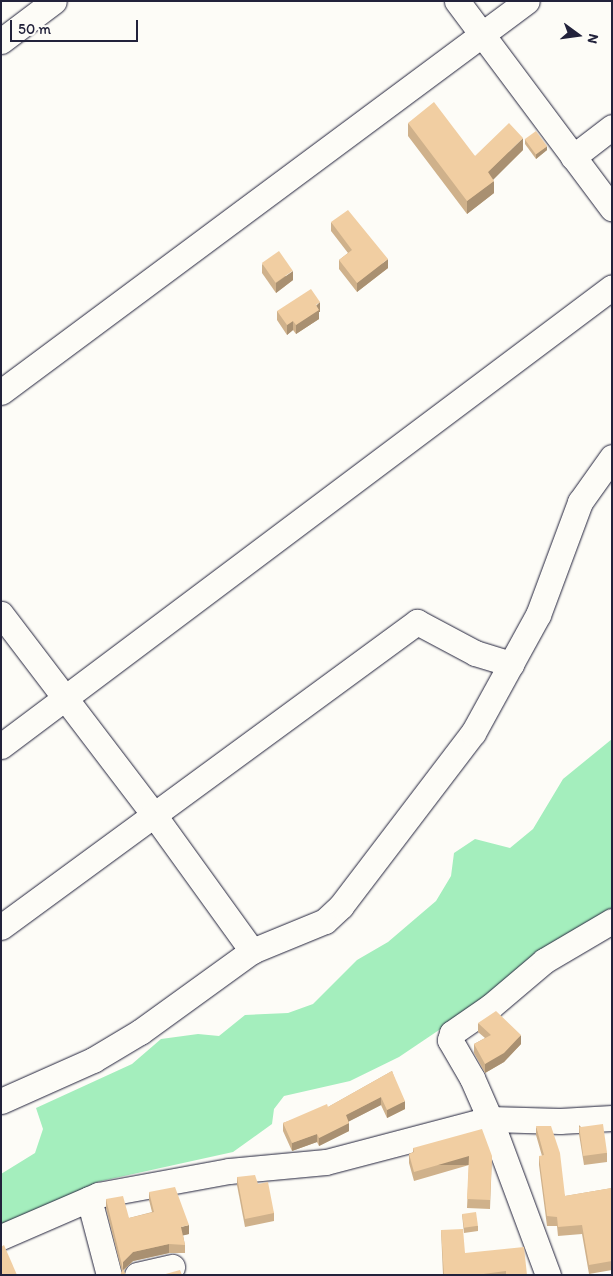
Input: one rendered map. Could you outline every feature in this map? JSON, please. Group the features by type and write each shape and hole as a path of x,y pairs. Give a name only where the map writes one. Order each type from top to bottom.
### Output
{"street":[{"path":"1,41 54,1"},
{"path":"457,1 612,208"},
{"path":"1,392 527,1"},
{"path":"573,157 612,127"},
{"path":"1,746 612,287"},
{"path":"1,1101 93,1060 140,1032 252,951 325,921 341,906 473,733 550,590 580,502 612,457"},
{"path":"1,614 154,815 252,951"},
{"path":"1,927 417,622 475,653 511,664"},
{"path":"548,1275 490,1119 472,1078 450,1040 452,1033 491,1006 544,961 612,921"},
{"path":"1,1237 89,1199 229,1171 326,1162 490,1119 560,1121 612,1118"},
{"path":"89,1199 109,1275"},
{"path":"136,1275 172,1268"}],"green space":[{"path":"612,739 612,907 595,925 399,1057 350,1081 284,1096 274,1109 272,1124 233,1152 97,1182 1,1232 1,1174 35,1153 43,1129 36,1108 132,1064 161,1039 198,1034 219,1036 245,1015 288,1013 313,1004 357,960 388,942 436,901 451,876 454,853 475,839 510,848 533,829 563,779"}],"building":[{"path":"434,102 475,156 509,123 523,138 488,172 494,181 467,201 408,123"},
{"path":"536,131 547,146 536,155 525,139"},
{"path":"348,210 388,259 357,283 339,260 352,250 331,222"},
{"path":"279,251 293,271 276,283 262,263"},
{"path":"311,289 320,302 316,305 319,310 296,325 293,321 287,325 277,311"},
{"path":"496,1011 521,1035 504,1053 485,1064 474,1044 491,1035 478,1023"},
{"path":"392,1071 405,1101 387,1110 381,1097 346,1115 349,1123 319,1138 317,1134 292,1143 283,1123 327,1104 328,1107"},
{"path":"603,1124 607,1153 583,1156 579,1127"},
{"path":"536,1126 551,1126 560,1153 565,1196 612,1188 612,1261 589,1265 582,1225 558,1227 557,1217 547,1216 539,1156 544,1155"},
{"path":"482,1129 492,1156 490,1200 467,1199 469,1156 414,1172 409,1154 414,1152 413,1148"},
{"path":"255,1175 258,1184 268,1182 274,1213 245,1219 237,1177"},
{"path":"175,1187 189,1225 181,1227 185,1245 169,1244 133,1252 123,1262 123,1269 106,1199 123,1196 129,1218 154,1212 149,1192"},
{"path":"476,1212 478,1226 464,1228 462,1214"},
{"path":"463,1229 465,1253 524,1247 527,1275 506,1275 506,1271 476,1275 444,1275 441,1230"},
{"path":"4,1245 17,1275 1,1275 1,1247"},
{"path":"123,1269 126,1275 120,1275"},
{"path":"180,1270 182,1275 162,1275"}]}
